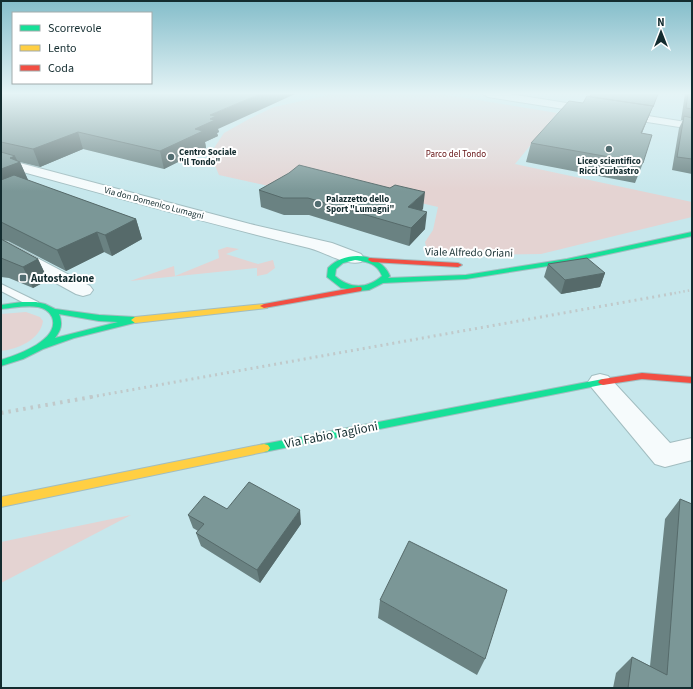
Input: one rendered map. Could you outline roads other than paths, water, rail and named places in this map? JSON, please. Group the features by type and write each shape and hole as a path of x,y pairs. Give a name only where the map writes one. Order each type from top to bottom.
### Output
{"main road":[{"name":"Viale Alfredo Oriani","path":"135,320 263,306 377,286 383,281 466,277 567,261 692,234"},
{"name":"Viale Alfredo Oriani","path":"358,289 340,285 329,277 336,264 363,259 474,265 567,261"},
{"path":"363,259 383,267 386,271 386,276 383,281"},
{"name":"Viale Alfredo Oriani","path":"263,306 304,289"},
{"path":"1,307 34,304 46,306 55,311 92,318 135,320"},
{"path":"40,348 51,338 57,328 59,319 55,311"},
{"path":"1,363 24,356 71,336 135,320"},
{"name":"Via Fabio Taglioni","path":"1,502 330,434 600,382 642,376 692,380"}],"street":[{"name":"Via don Domenico Lumagni","path":"1,162 326,247 363,259"},
{"path":"30,185 52,176"},
{"path":"307,242 329,277"},
{"path":"1,246 83,290"},
{"name":"Via Fabio Taglioni","path":"662,377 692,375"},
{"path":"600,382 665,456 692,449"}],"lane":[{"path":"3,289 34,304"}],"railway":[{"path":"670,294 692,290"},
{"path":"91,397 676,293"},
{"path":"1,413 97,396"}],"place":[{"name":"Liceo scientifico Ricci Curbastro","path":"609,149"},
{"name":"Centro Sociale \"Il Tondo\"","path":"171,157"},
{"name":"Palazzetto dello Sport \"Lumagni\"","path":"318,204"},
{"name":"Autostazione","path":"23,278"}],"park label":[{"name":"Parco del Tondo","path":"456,154"}]}
